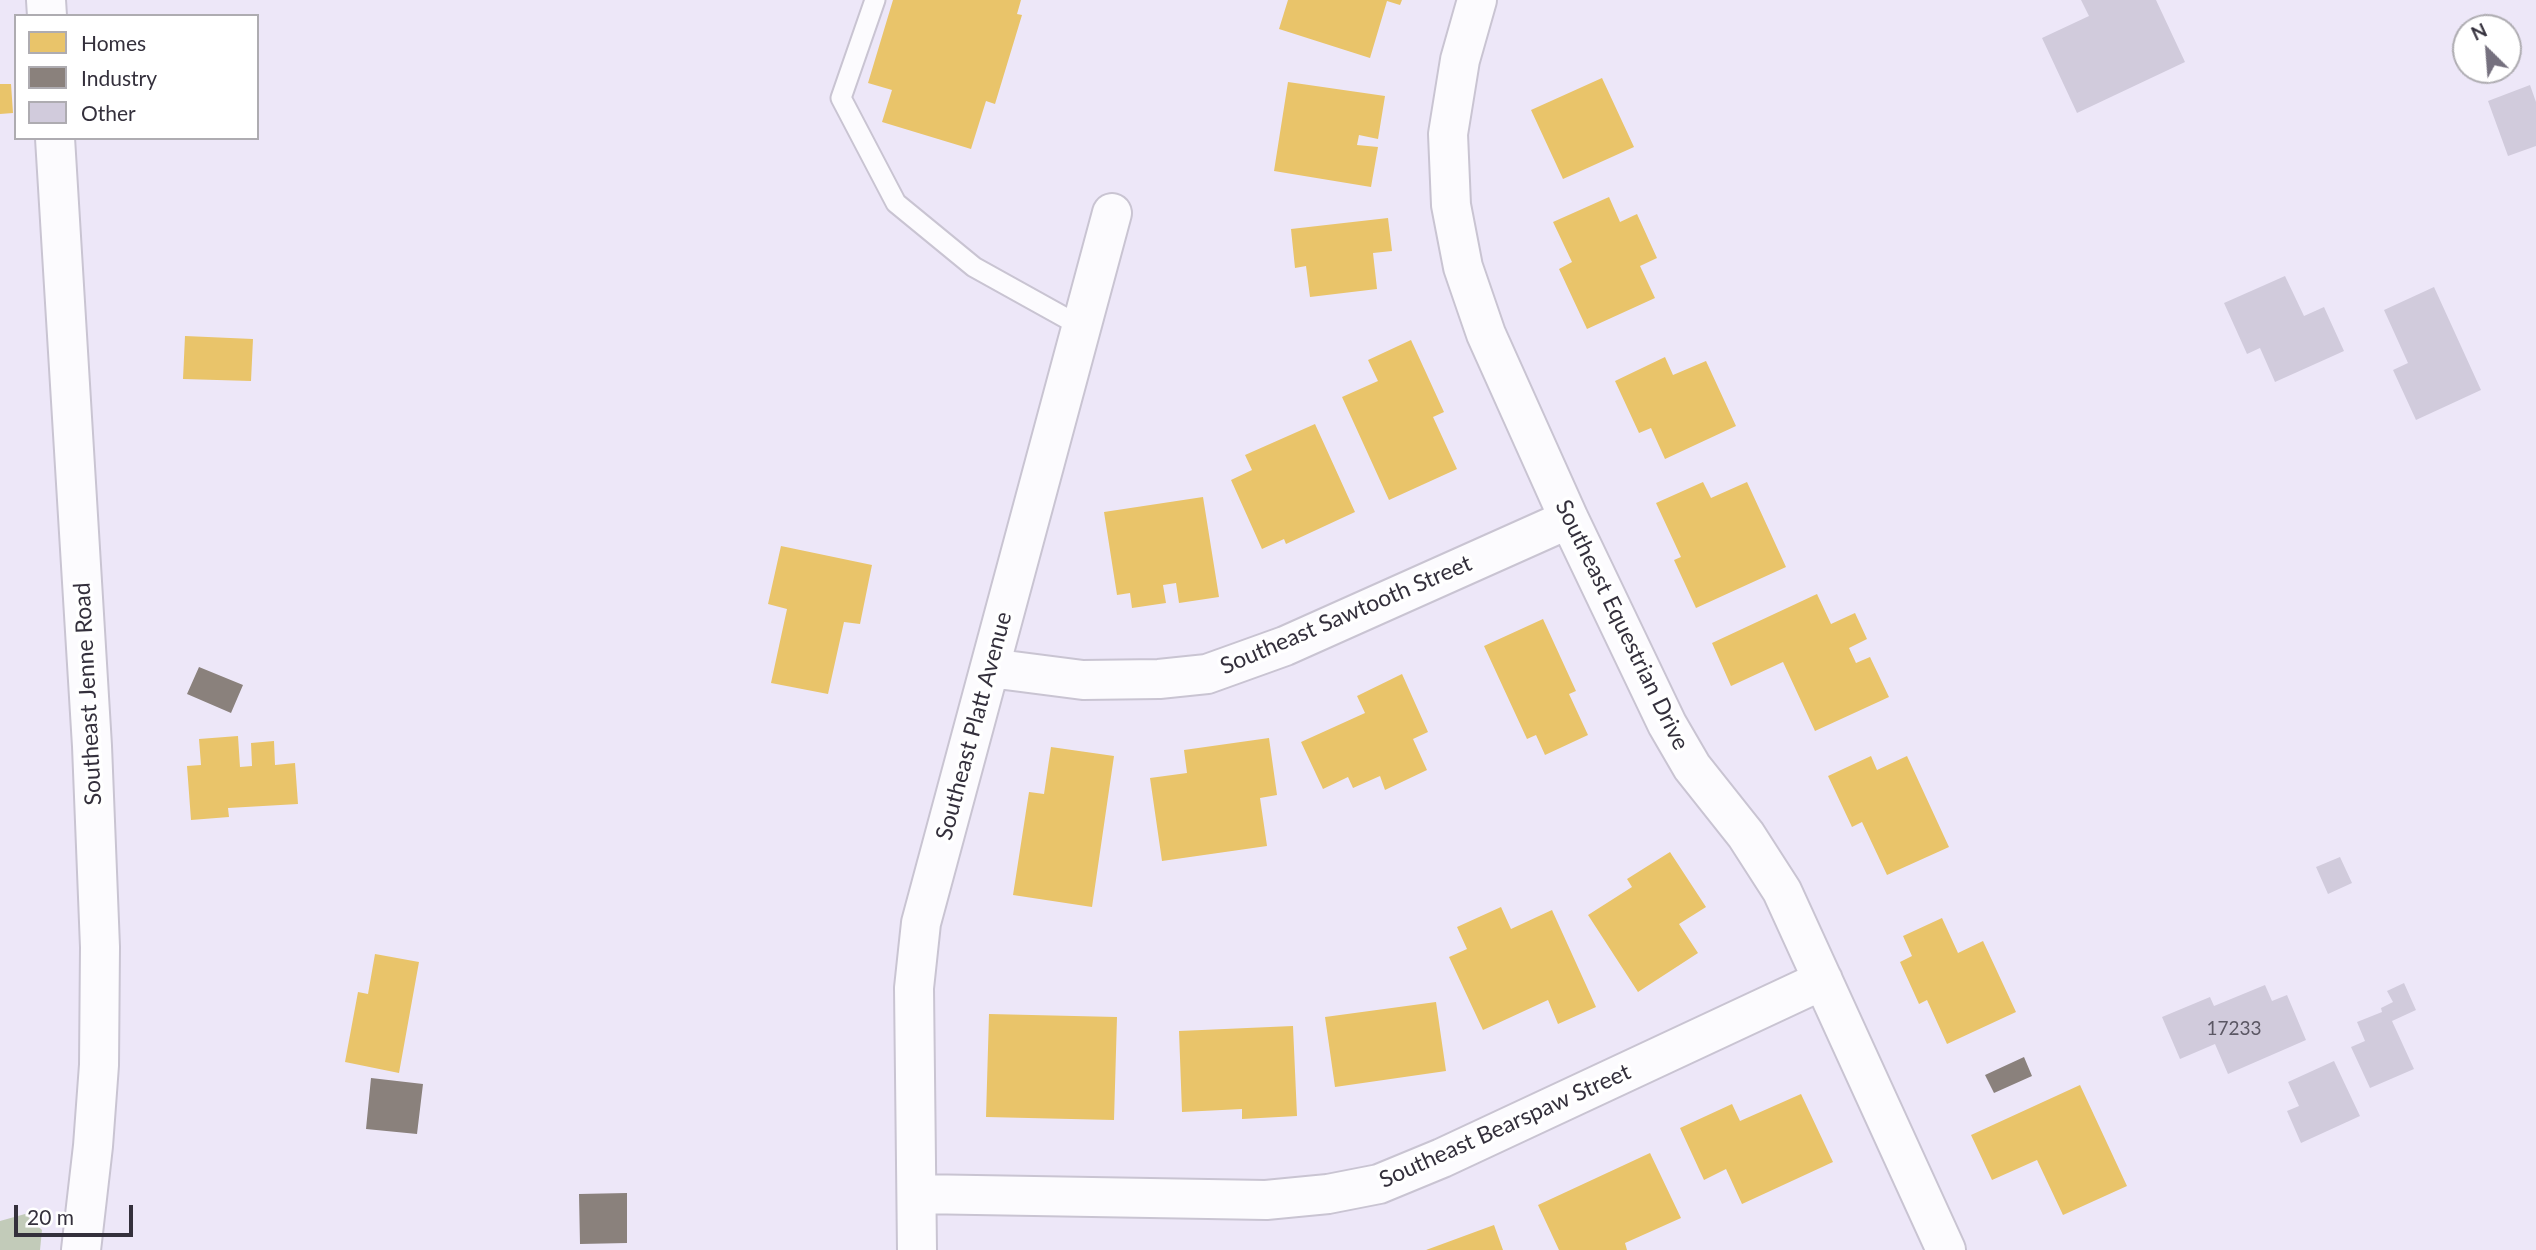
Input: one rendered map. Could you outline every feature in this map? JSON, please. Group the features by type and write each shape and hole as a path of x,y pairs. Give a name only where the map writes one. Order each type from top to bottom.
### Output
{"street":[{"name":"Southeast Equestrian Drive","path":"1477,0 1460,60 1448,134 1451,205 1463,267 1486,334 1569,519 1667,724 1692,767 1746,835 1782,891 1946,1250"},
{"name":"Southeast Jenne Road","path":"55,140 91,733 100,947 99,1065 81,1250"},
{"name":"Southeast Platt Avenue","path":"917,1250 914,988 921,923 1112,213"},
{"name":"Southeast Sawtooth Street","path":"990,668 1083,680 1159,680 1207,674 1285,646 1569,519"},
{"name":"Southeast Bearspaw Street","path":"918,1195 1266,1200 1328,1194 1378,1184 1454,1152 1823,980"}],"lane":[{"path":"875,0 841,98 896,203 974,267 1082,327"}],"green space":[{"path":"25,1214 42,1230 40,1250 0,1250 0,1221"}],"building: Homes":[{"path":"893,0 1021,0 1017,14 1022,15 995,104 986,101 971,149 882,122 892,90 868,83"},
{"path":"1288,0 1402,0 1400,5 1387,1 1370,58 1279,29"},
{"path":"1602,78 1634,147 1563,179 1531,110"},
{"path":"1288,82 1385,96 1378,139 1359,135 1357,145 1378,147 1371,187 1274,171"},
{"path":"0,84 11,84 13,113 0,114"},
{"path":"1609,197 1620,222 1637,214 1657,258 1640,266 1655,298 1587,329 1559,269 1572,262 1553,222"},
{"path":"1388,218 1392,251 1373,253 1377,289 1310,297 1306,266 1295,268 1291,229"},
{"path":"185,336 253,339 251,381 183,379"},
{"path":"1411,340 1444,412 1433,417 1457,469 1389,500 1342,397 1378,381 1368,360"},
{"path":"1665,357 1673,375 1706,361 1736,426 1665,459 1651,428 1639,433 1615,381"},
{"path":"1315,424 1355,512 1286,544 1284,539 1262,549 1231,480 1252,470 1245,455"},
{"path":"1703,482 1711,498 1747,482 1786,567 1696,608 1674,560 1681,557 1656,503"},
{"path":"1203,497 1219,597 1179,603 1176,583 1163,585 1166,603 1132,608 1130,593 1117,595 1104,512"},
{"path":"781,546 872,565 860,624 844,622 828,694 771,683 787,609 768,604"},
{"path":"1817,594 1831,624 1855,613 1867,639 1849,648 1856,663 1870,657 1889,697 1815,731 1783,662 1731,686 1712,643"},
{"path":"1543,619 1576,691 1569,694 1588,735 1545,755 1536,735 1527,739 1484,646"},
{"path":"1402,674 1428,732 1413,739 1427,770 1385,790 1380,776 1353,788 1348,777 1323,789 1301,742 1365,713 1357,696"},
{"path":"238,736 240,767 252,766 251,743 274,741 275,765 295,763 298,804 228,808 229,817 191,820 187,766 201,765 199,739"},
{"path":"1269,738 1277,795 1260,798 1267,846 1162,861 1150,778 1187,773 1184,750"},
{"path":"1051,747 1114,756 1092,907 1013,895 1029,792 1044,794"},
{"path":"1871,756 1877,770 1907,756 1949,847 1887,875 1862,822 1852,827 1828,776"},
{"path":"1670,852 1706,907 1679,924 1698,953 1638,992 1588,915 1632,887 1627,879"},
{"path":"1501,907 1511,929 1552,910 1596,1007 1558,1024 1548,1000 1483,1030 1449,957 1467,949 1457,927"},
{"path":"1942,918 1958,953 1983,941 2016,1012 1947,1044 1927,1000 1919,1004 1900,962 1912,956 1903,936"},
{"path":"375,954 419,962 399,1073 345,1062 358,992 368,994"},
{"path":"1436,1002 1446,1071 1335,1087 1325,1017"},
{"path":"989,1014 1117,1017 1114,1120 986,1117"},
{"path":"1293,1026 1297,1116 1242,1119 1242,1109 1182,1112 1179,1031"},
{"path":"2080,1085 2127,1186 2063,1215 2037,1160 1992,1180 1971,1135"},
{"path":"1801,1094 1833,1162 1742,1204 1726,1169 1704,1180 1680,1128 1732,1104 1740,1121"},
{"path":"1650,1153 1681,1218 1625,1243 1627,1250 1559,1250 1538,1205"},
{"path":"1494,1225 1503,1250 1426,1250"}],"building: Industry":[{"path":"199,667 243,685 231,713 187,694"},
{"path":"2024,1057 2032,1076 1994,1093 1985,1075"},
{"path":"371,1078 423,1084 417,1134 366,1129"},
{"path":"627,1193 627,1243 580,1244 579,1194"}],"building: Other":[{"path":"2081,0 2156,0 2185,62 2077,113 2042,38 2089,16"},
{"path":"2530,85 2536,102 2536,146 2508,156 2488,101"},
{"path":"2285,276 2304,316 2324,307 2344,351 2275,382 2260,348 2247,354 2224,303"},
{"path":"2434,287 2481,390 2416,420 2393,370 2408,363 2384,310"},
{"path":"2340,857 2352,883 2328,894 2316,867"},
{"path":"2404,983 2416,1010 2392,1021 2414,1069 2370,1088 2351,1047 2365,1041 2357,1022 2382,1012 2381,1008 2393,1002 2387,991"},
{"path":"2265,985 2272,1001 2287,995 2306,1040 2228,1074 2215,1044 2180,1059 2162,1017 2210,997 2214,1006"},
{"path":"2334,1061 2360,1116 2301,1143 2287,1111 2299,1106 2288,1082"}]}
